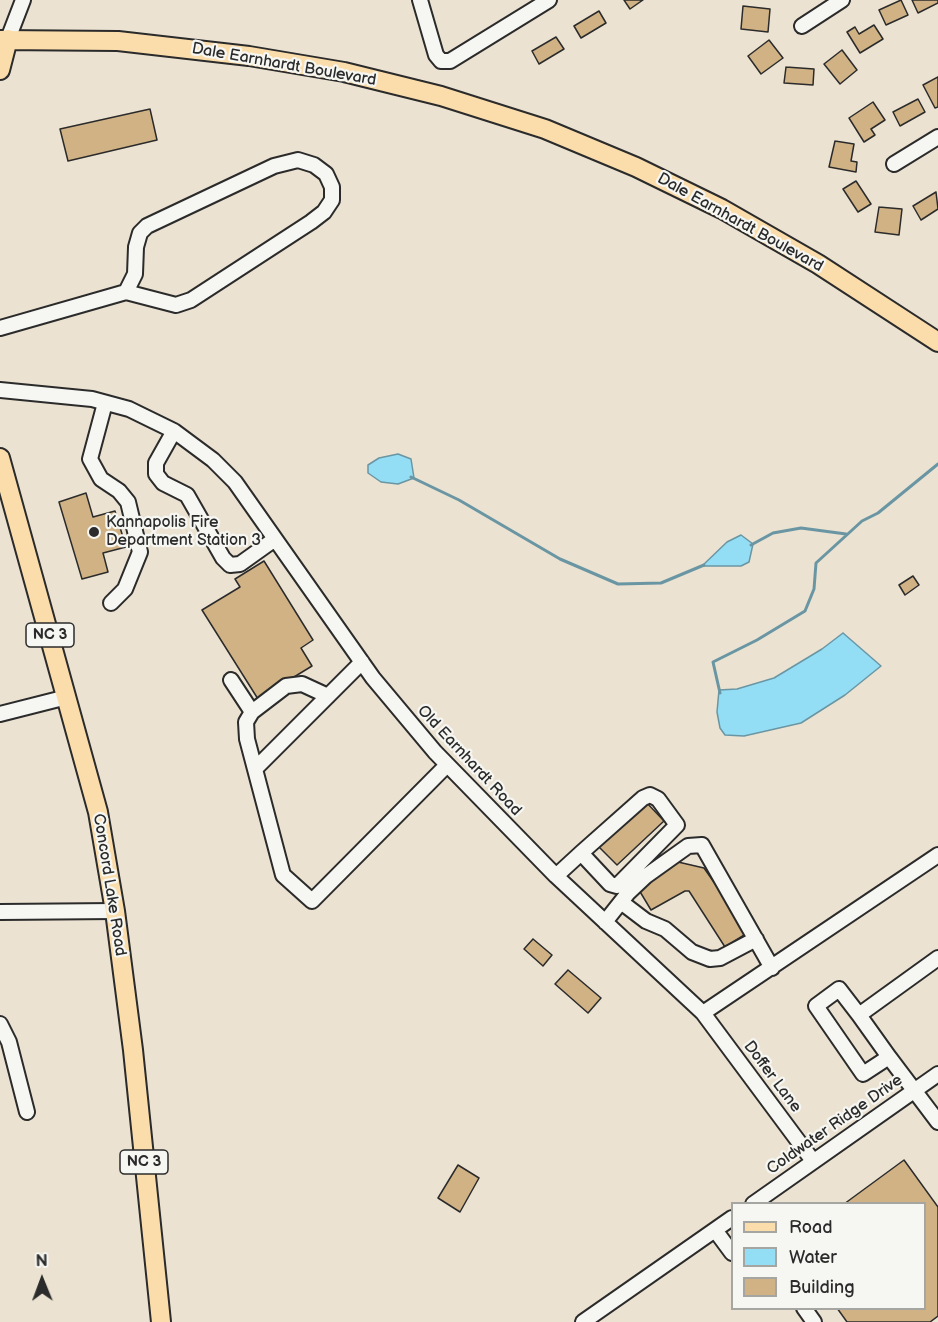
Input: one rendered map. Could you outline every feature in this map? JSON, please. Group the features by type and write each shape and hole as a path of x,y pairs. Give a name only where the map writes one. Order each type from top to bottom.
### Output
{"main road":[{"path":"0,70 4,40"},
{"name":"Dale Earnhardt Boulevard","path":"4,40 118,41 249,56 344,72 441,96 545,129 636,167 722,209 818,264 938,342"},
{"name":"Concord Lake Road","path":"0,458 98,812 115,911 161,1322"}],"street":[{"path":"4,40 22,0"},
{"path":"420,0 436,55 441,61 459,57 549,0"},
{"path":"802,26 843,0"},
{"path":"894,164 938,137"},
{"path":"0,328 126,292 176,305 191,300 324,212 332,200 332,186 326,174 314,165 298,160 274,166 147,226 140,233 136,247 135,274 126,292"},
{"name":"Old Earnhardt Road","path":"0,390 55,394 129,409 174,430 213,460 235,482 362,662 447,765 556,876 704,1013"},
{"path":"105,403 90,459 101,479 119,491 128,502 140,552 125,589 111,603"},
{"path":"174,430 156,463 156,474 163,483 187,495 223,558 230,565 240,564 275,539"},
{"path":"256,768 362,662"},
{"path":"231,680 252,712"},
{"path":"328,696 302,684 286,686 252,712 246,722 247,739 283,875 312,902 447,765"},
{"path":"0,714 67,698"},
{"path":"556,876 581,853 643,798 650,795 658,799 677,825 616,886 610,884 581,853"},
{"path":"604,922 646,876 688,846 702,845 771,968"},
{"path":"704,1013 938,855"},
{"path":"621,902 646,921 665,929 692,952 710,959 720,958 756,939"},
{"path":"0,912 115,911"},
{"path":"859,1015 938,958"},
{"path":"889,1057 863,1074 816,1006 839,989 938,1122"},
{"name":"Doffer Lane","path":"704,1013 813,1161"},
{"path":"0,1024 9,1042 27,1112"},
{"name":"Coldwater Ridge Drive","path":"754,1202 938,1074"},
{"path":"583,1322 731,1219"},
{"path":"715,1230 731,1252"}],"water":[{"path":"398,454 411,459 414,478 398,484 381,482 368,473 368,465 379,458"},
{"path":"741,535 753,544 749,562 741,566 702,566 727,542"},
{"path":"843,633 881,666 845,695 801,723 744,736 725,735 720,728 717,712 719,690 737,689 774,678 822,649"}],"building":[{"path":"624,0 643,0 630,9"},
{"path":"901,0 908,15 886,25 879,10"},
{"path":"912,0 938,0 938,3 918,13"},
{"path":"743,6 770,9 768,32 741,29"},
{"path":"599,11 606,23 581,38 574,26"},
{"path":"874,25 883,39 860,53 847,32 855,27 859,34"},
{"path":"556,37 564,49 539,64 532,51"},
{"path":"769,40 783,58 761,74 748,56"},
{"path":"842,50 857,70 840,84 824,64"},
{"path":"786,67 814,69 813,85 784,83"},
{"path":"938,77 938,107 935,108 923,85"},
{"path":"918,99 925,112 900,126 893,112"},
{"path":"873,102 885,120 871,129 875,135 864,142 849,118"},
{"path":"150,109 157,140 68,161 60,129"},
{"path":"835,141 854,144 851,161 857,162 856,172 829,167"},
{"path":"856,181 871,204 858,212 843,189"},
{"path":"936,192 938,209 921,220 913,206"},
{"path":"879,207 902,209 899,235 875,232"},
{"name":"Kannapolis Fire Department Station 3","path":"86,493 93,517 115,511 126,547 103,553 108,572 82,579 59,502"},
{"path":"264,561 313,640 301,648 312,666 258,699 202,610 240,587 235,579"},
{"path":"913,576 919,585 905,595 899,585"},
{"path":"646,802 664,821 617,865 599,847"},
{"path":"678,862 704,868 749,932 725,947 689,891 651,910 639,890"},
{"path":"533,939 552,955 543,966 524,949"},
{"path":"568,970 601,998 588,1013 555,984"},
{"path":"904,1160 938,1207 938,1316 930,1322 847,1322 838,1310 926,1310 926,1202 847,1202"},
{"path":"458,1165 479,1178 460,1212 438,1198"}],"waterway":[{"path":"720,693 713,662 757,640 805,611 814,589 816,563 862,521 878,513 938,464"},
{"path":"411,477 459,500 560,559 618,584 661,583 704,565"},
{"path":"751,545 773,533 801,528 846,534"}],"place":[{"name":"Kannapolis Fire Department Station 3","path":"94,532"}]}
